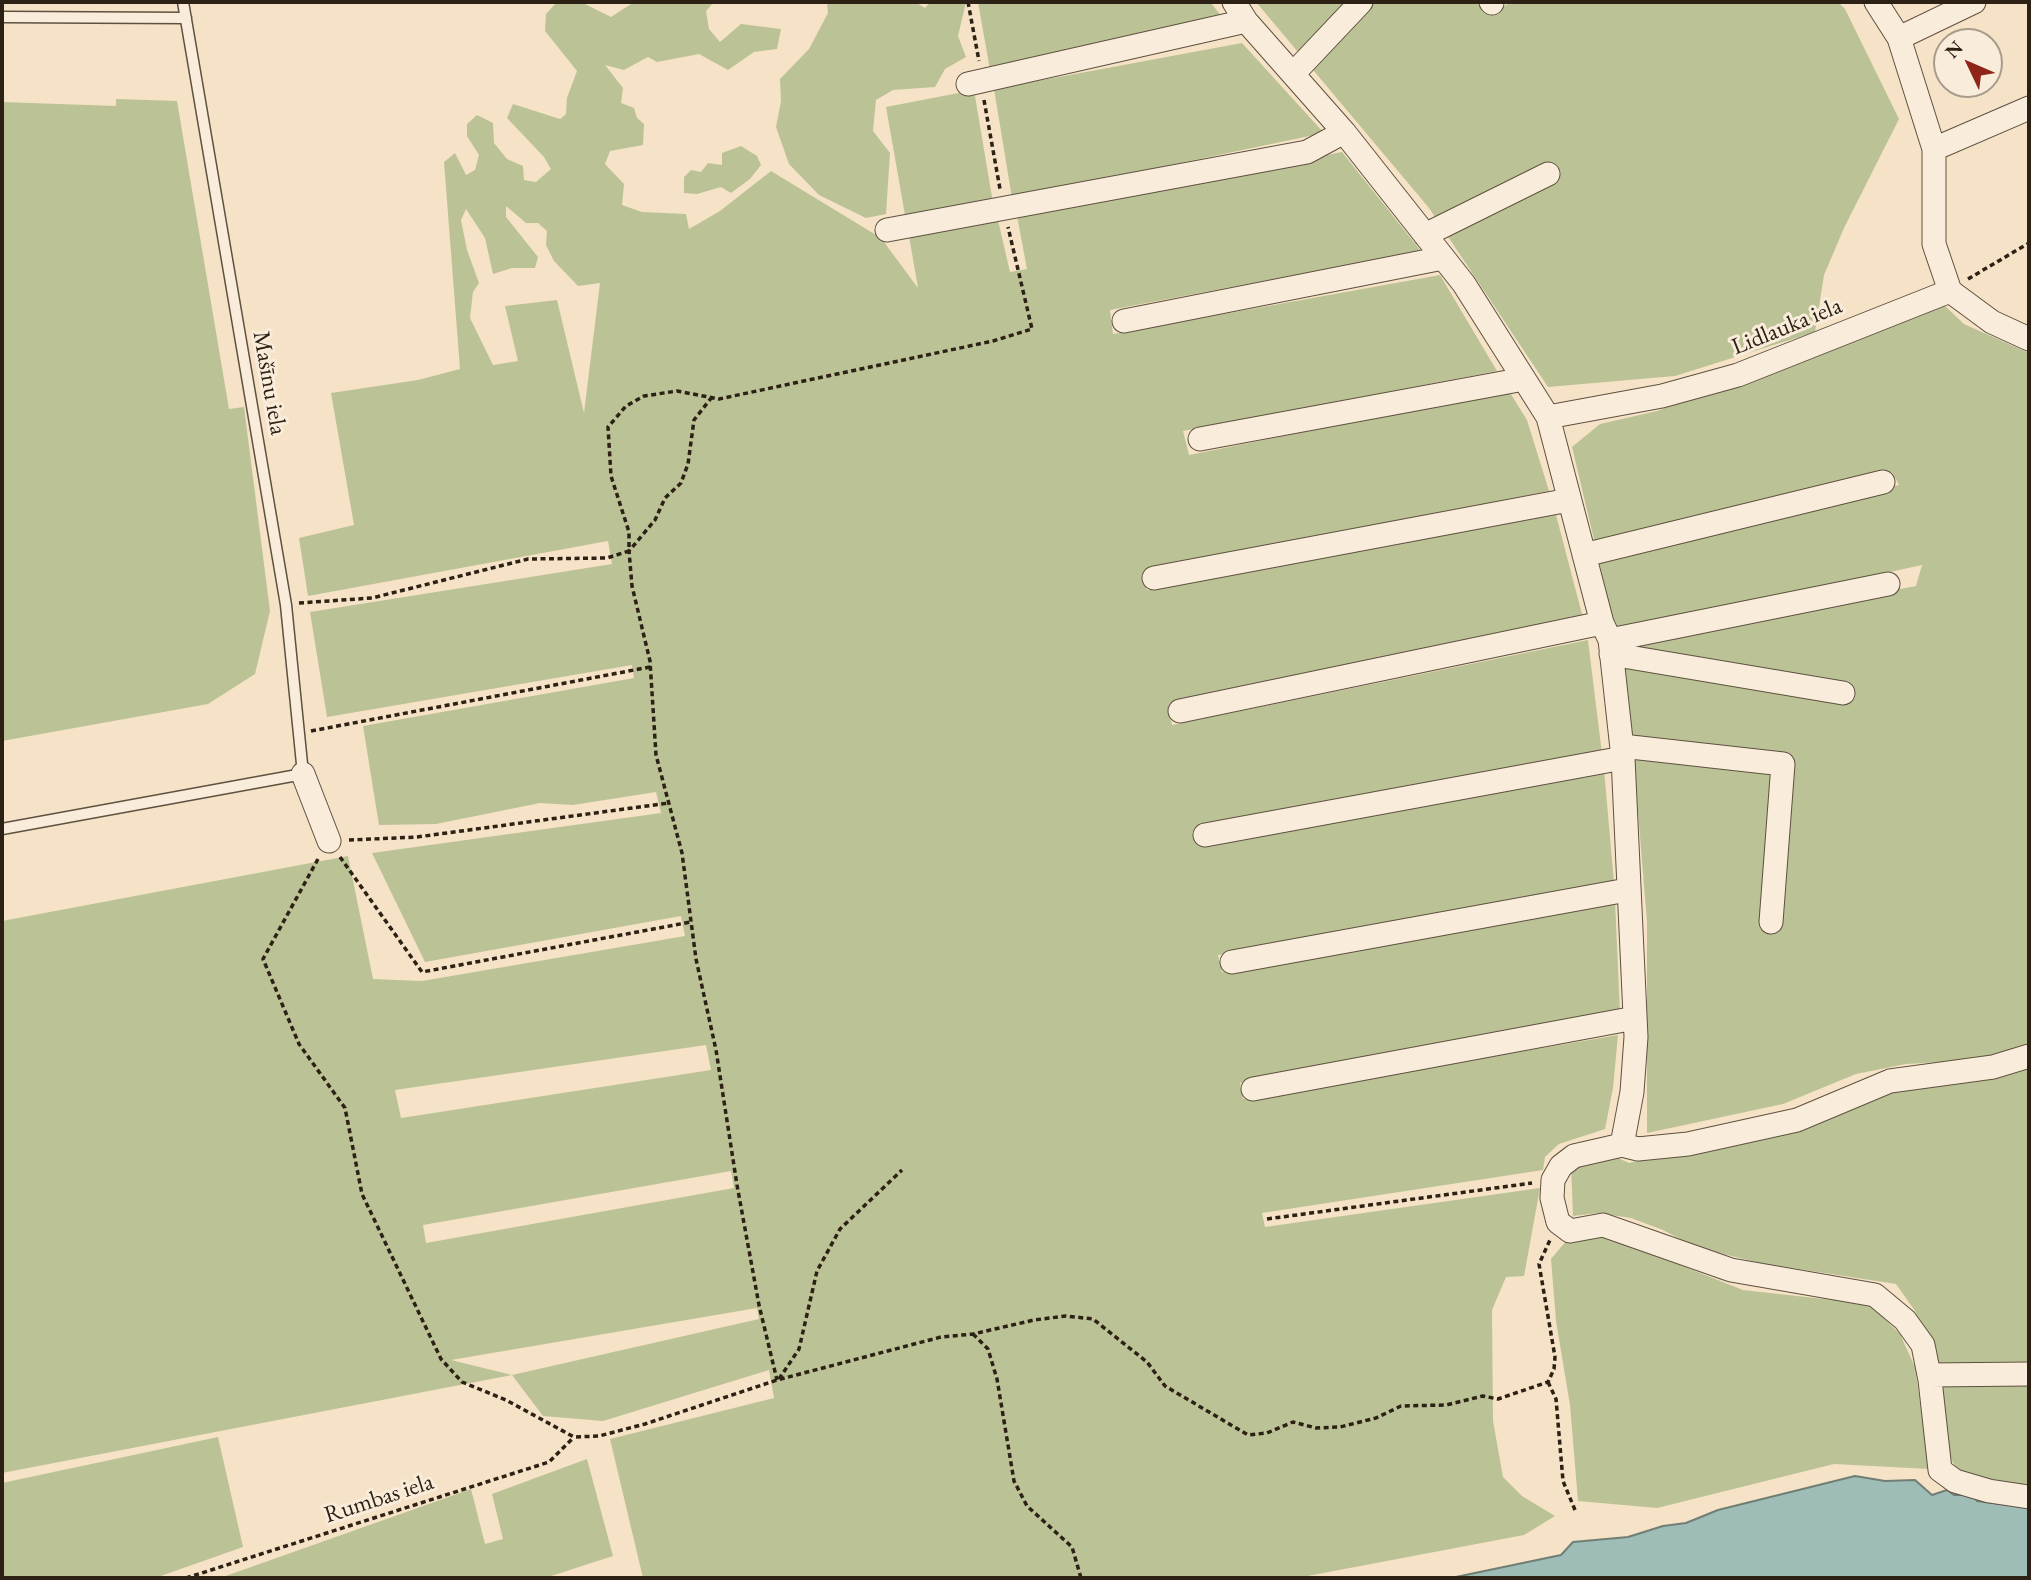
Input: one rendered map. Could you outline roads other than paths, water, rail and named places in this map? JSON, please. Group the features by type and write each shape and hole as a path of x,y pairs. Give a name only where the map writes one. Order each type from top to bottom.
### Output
{"street":[{"path":"1293,74 1361,2"},
{"path":"1876,2 1899,38 1934,149 1934,244 1950,291 1992,322 2029,339"},
{"path":"1899,38 1974,2"},
{"path":"976,82 1240,12 1344,132 1464,284 1548,417 1607,639 1622,752 1635,1018 1633,1092 1622,1145"},
{"path":"1934,149 2029,108"},
{"path":"887,230 1003,206 1307,152 1344,132"},
{"path":"1425,235 1548,174"},
{"path":"1124,321 1443,258"},
{"name":"Lidlauka iela","path":"1548,417 1662,396 1738,375 1950,291"},
{"path":"1200,439 1524,379"},
{"path":"1584,555 1883,482"},
{"path":"1154,578 1569,500"},
{"path":"1180,711 1607,639 1888,584"},
{"path":"1607,639 1843,693"},
{"path":"1205,835 1622,752 1783,764 1771,922"},
{"path":"303,774 329,841"},
{"path":"1232,962 1627,890"},
{"path":"1253,1089 1635,1018"},
{"path":"2029,1056 1993,1067 1890,1081 1797,1120 1688,1144 1638,1149 1622,1145 1574,1156 1561,1166 1553,1180 1552,1198 1558,1222 1570,1231 1603,1225 1731,1270 1875,1295 1905,1320 1923,1345 1930,1375 1940,1470 1955,1481 1989,1491 2029,1497"},
{"path":"1930,1375 2029,1374"}],"lane":[{"name":"Mašīnu iela","path":"183,2 286,605 303,774"},
{"path":"2,17 186,18"},
{"path":"2,829 303,774"}],"water":[{"path":"1855,1476 1885,1481 1915,1480 1932,1495 1947,1490 1954,1495 1973,1495 1977,1501 2011,1505 2029,1502 2029,1578 1451,1578 1561,1555 1573,1542 1628,1537 1663,1526 1686,1523 1718,1510"}]}
